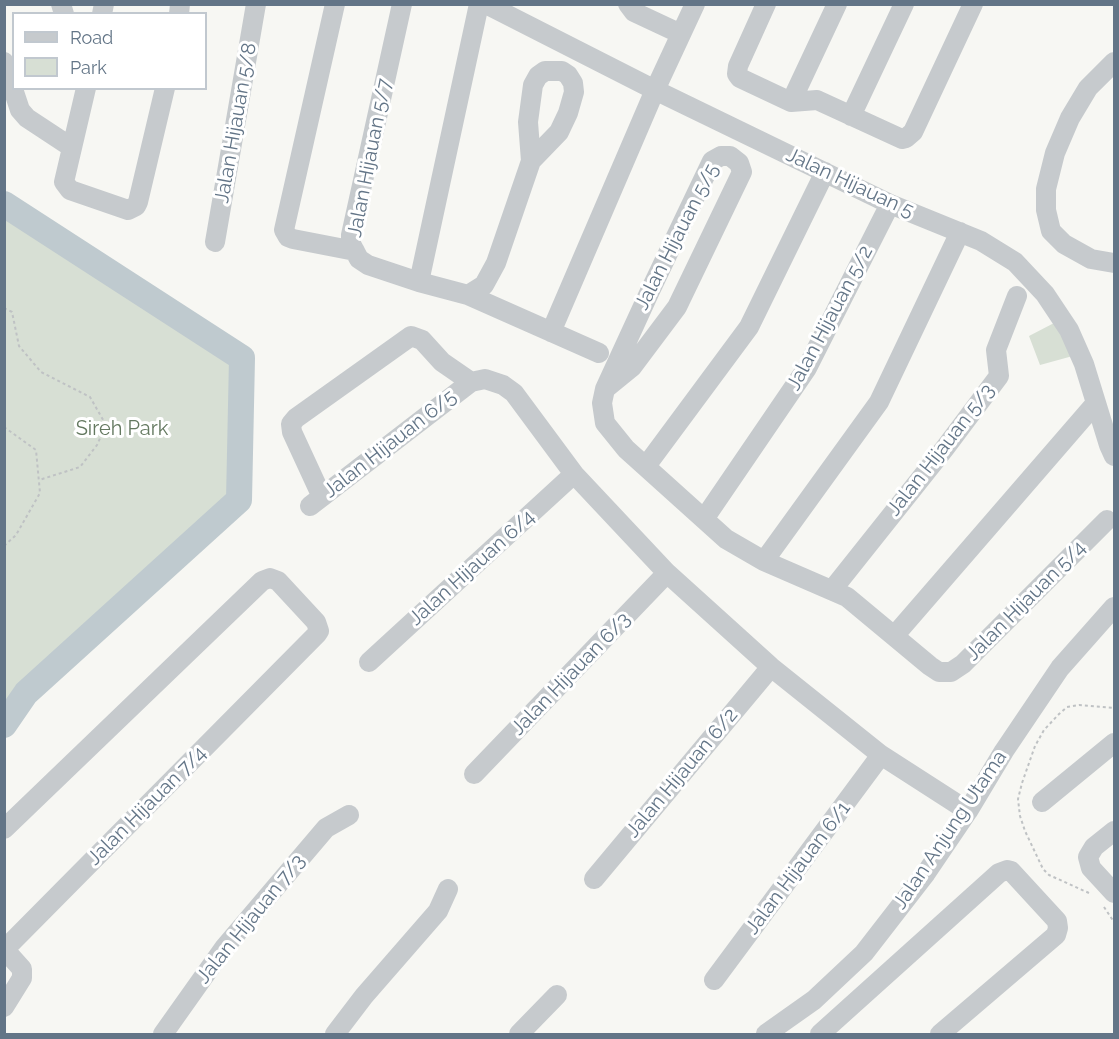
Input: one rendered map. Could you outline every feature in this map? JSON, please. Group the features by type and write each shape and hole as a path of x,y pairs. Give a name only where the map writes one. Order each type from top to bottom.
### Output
{"street":[{"name":"Jalan Hijauan 5/8","path":"215,242 256,4"},
{"path":"335,4 284,230 292,239 355,251"},
{"name":"Jalan Hijauan 5/7","path":"402,4 351,235 351,244 359,259 368,265 419,282 468,295 599,353"},
{"path":"419,282 479,4"},
{"name":"Jalan Hijauan 5","path":"486,4 655,90 890,204 981,241 1015,262 1045,294 1069,330 1103,409 1109,445 1114,456"},
{"path":"628,4 634,12 681,34"},
{"path":"551,332 694,4"},
{"path":"766,4 738,66 737,74 743,80 791,102 814,100 898,138 910,136 973,4"},
{"path":"791,102 837,4"},
{"path":"851,116 904,4"},
{"path":"4,62 12,86"},
{"path":"1114,62 1088,88 1070,118 1055,153 1046,189 1046,210 1051,231 1064,244 1091,259 1114,263"},
{"path":"13,90 20,110 27,118 71,147"},
{"path":"85,90 64,178 67,188 124,210 132,209 138,202 165,90"},
{"name":"Jalan Hijauan 5/5","path":"605,389 632,367 677,307 742,172 740,163 734,157 721,156 712,161 672,243 605,389 602,403 605,423 626,448 726,539 764,561 847,597 939,672"},
{"path":"468,295 484,285 490,276 531,161"},
{"path":"646,466 749,327 825,172"},
{"name":"Jalan Hijauan 5/2","path":"704,519 807,368 890,204"},
{"path":"764,561 879,402 960,232"},
{"path":"672,243 702,257"},
{"path":"650,291 677,307"},
{"name":"Jalan Hijauan 5/3","path":"832,590 999,376 996,350 1017,296"},
{"name":"Jalan Hijauan 6/5","path":"411,336 422,340 442,363 471,382 316,502 292,432 291,424 296,418 411,336"},
{"path":"471,382 485,379 503,385 514,393 574,474 667,573 771,667 881,755 968,811"},
{"path":"895,635 1103,409"},
{"name":"Jalan Hijauan 6/4","path":"369,662 574,474"},
{"name":"Jalan Hijauan 5/4","path":"939,672 951,672 963,664 1107,520"},
{"name":"Jalan Hijauan 6/3","path":"474,774 667,573"},
{"name":"Jalan Hijauan 7/4","path":"4,830 266,579 278,581 312,618 318,627 317,634 5,950"},
{"name":"Jalan Anjung Utama","path":"766,1035 814,1000 864,953 927,873 1004,751 1060,668 1114,607"},
{"name":"Jalan Hijauan 6/2","path":"594,879 771,667"},
{"path":"1041,802 1114,743"},
{"name":"Jalan Hijauan 6/1","path":"714,980 881,755"},
{"name":"Jalan Hijauan 7/3","path":"163,1035 224,948 326,828 349,815"},
{"path":"1114,831 1094,847 1088,857 1091,868 1114,893"},
{"path":"820,1035 1003,871 1011,871 1057,921 1056,935 940,1035"},
{"path":"335,1035 364,996 438,910 448,889"},
{"path":"4,1007 21,978 22,969 5,950"},
{"path":"519,1035 557,995"}],"path":[{"path":"4,308 12,312 19,346 41,372 90,397 106,425 97,445 80,467 39,480"},
{"path":"4,427 36,450 40,493 16,535 4,546"}],"green space":[{"name":"Sireh Park","path":"4,204 242,358 239,500 26,693 5,725"},
{"path":"1056,322 1080,354 1040,365 1029,336"}],"waterway":[{"path":"4,204 242,358 239,500 26,693 4,725"}]}
